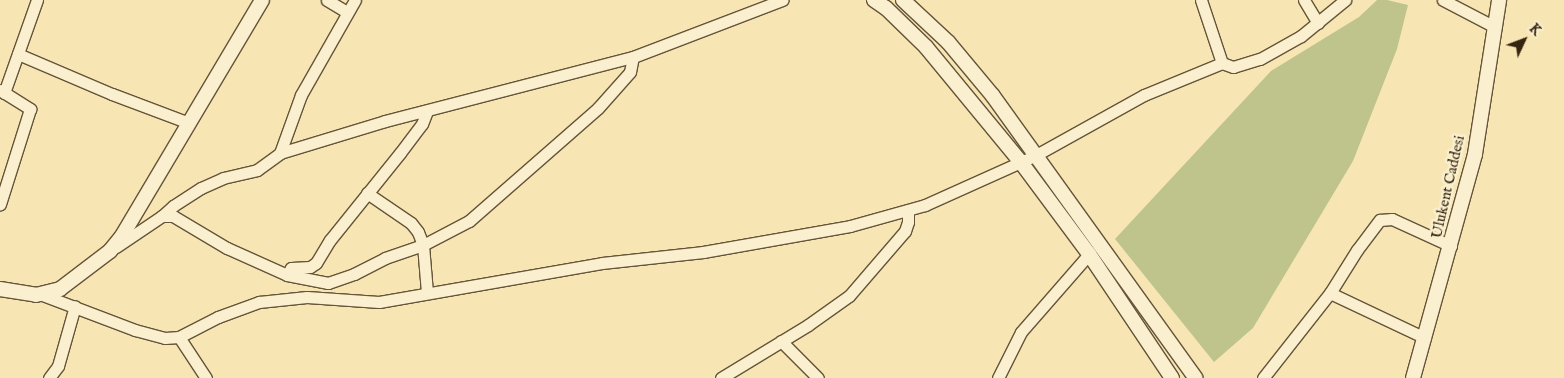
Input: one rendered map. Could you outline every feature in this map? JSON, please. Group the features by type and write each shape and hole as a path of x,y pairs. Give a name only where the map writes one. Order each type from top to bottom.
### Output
{"street":[{"path":"0,204 30,109 2,92 37,0"},
{"path":"110,251 122,236 262,0"},
{"path":"327,0 348,12"},
{"path":"280,153 301,95 355,0"},
{"path":"40,294 60,289 110,251 200,188 223,178 257,170 280,153 427,110 633,57 782,0"},
{"path":"874,0 886,8 926,47 1020,161 1089,254 1172,378"},
{"path":"903,0 948,42 994,96 1196,378"},
{"path":"1201,0 1222,63"},
{"path":"1304,0 1318,23"},
{"path":"0,289 40,294 135,330 165,338 180,337 218,317 259,302 307,297 379,302 602,263 703,252 850,226 925,204 1036,155 1144,95 1222,63 1233,67 1260,59 1302,36 1346,0"},
{"path":"1444,0 1493,26"},
{"name":"Ulukent Caddesi","path":"1413,378 1475,154 1493,26 1499,0"},
{"path":"18,54 112,94 189,123"},
{"path":"162,216 173,216 227,248 287,275 328,283 354,274 385,258 423,245 469,222 598,108 630,72 633,57"},
{"path":"287,275 291,268 310,267 316,263 330,240 422,124 427,110"},
{"path":"367,193 411,223 423,245 427,293"},
{"path":"721,378 848,296 905,231 908,222 908,210"},
{"path":"1263,378 1330,293 1357,250 1380,220 1392,219 1451,246"},
{"path":"998,378 1021,332 1089,254"},
{"path":"1330,293 1425,338"},
{"path":"49,378 58,366 75,306"},
{"path":"180,337 206,378"},
{"path":"781,341 818,378"}],"green space":[{"path":"1377,0 1387,0 1408,5 1397,49 1353,161 1253,328 1214,362 1115,239 1271,71 1359,17"}]}
